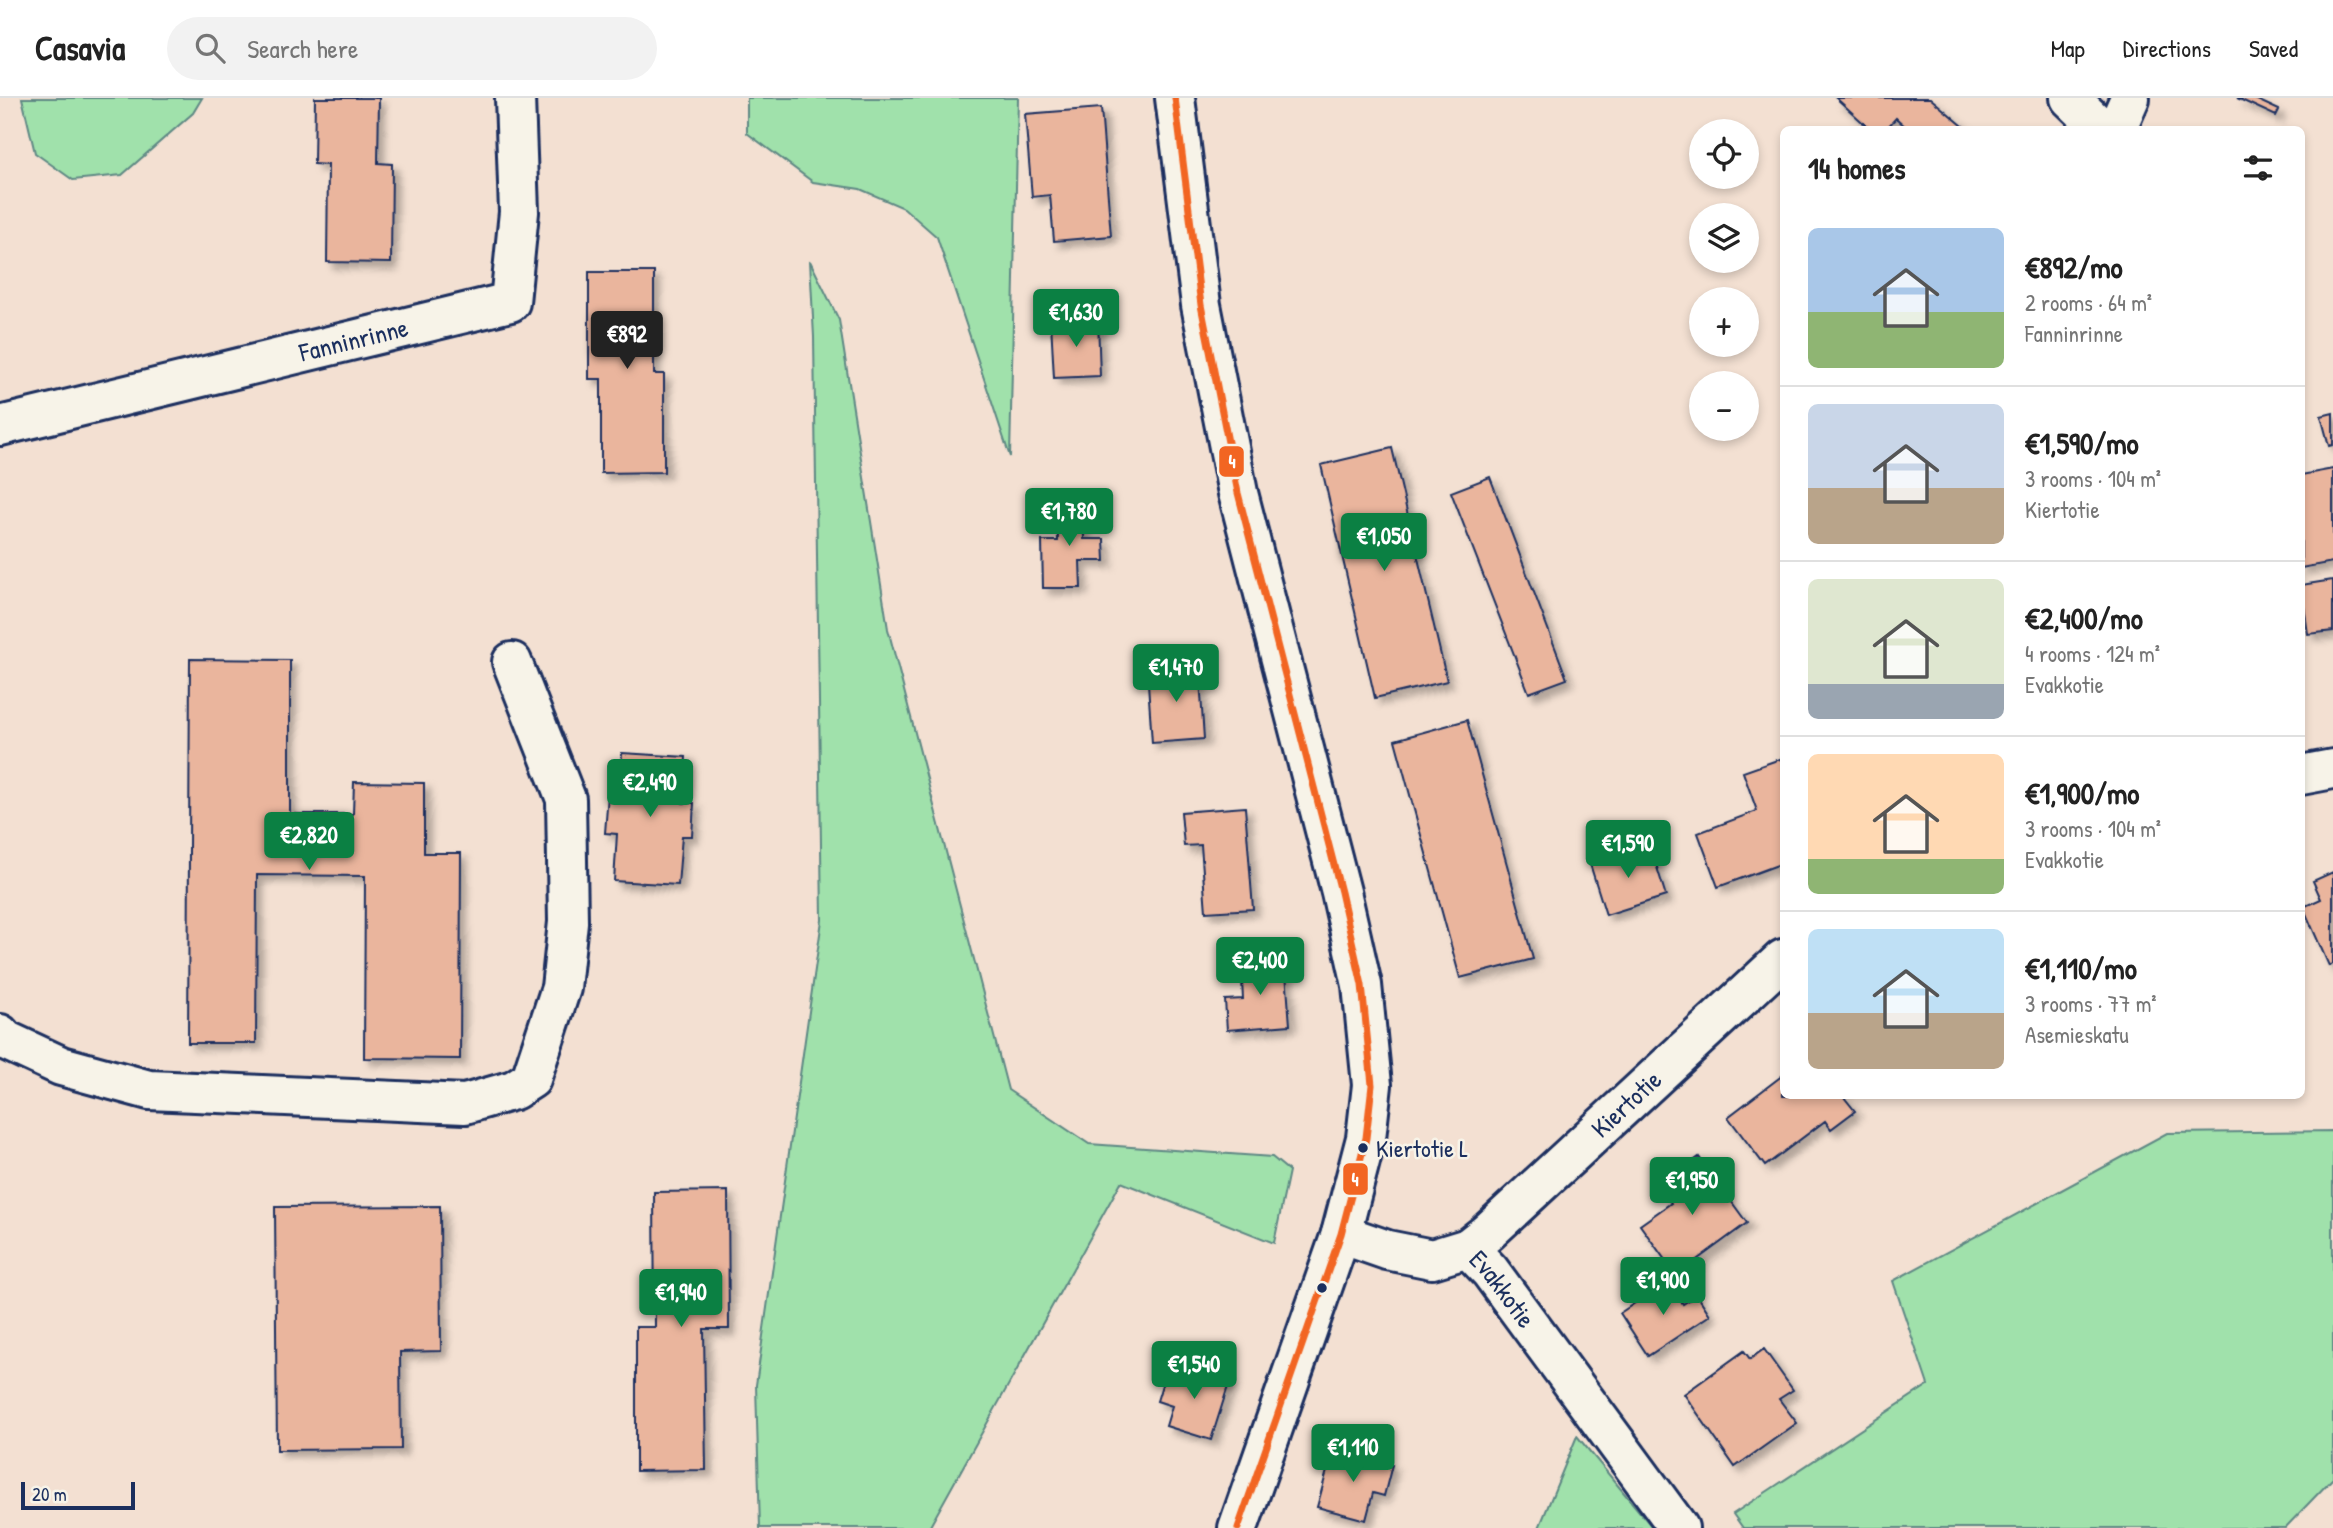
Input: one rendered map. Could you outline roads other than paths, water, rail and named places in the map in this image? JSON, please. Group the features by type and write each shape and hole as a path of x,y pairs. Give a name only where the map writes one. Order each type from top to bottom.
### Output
{"street":[{"name":"Fanninrinne","path":"0,426 510,302 519,212 515,98"},
{"path":"1175,98 1201,305 1238,493 1338,879 1362,985 1372,1085 1366,1138 1341,1234 1238,1528"},
{"path":"2070,98 2099,126"},
{"path":"2118,126 2130,98"},
{"path":"0,1034 5,1040 61,1066 149,1090 465,1104 514,1090 531,1079 561,988 568,922 566,799 512,662"},
{"path":"2305,774 2333,769"},
{"name":"Kiertotie","path":"1468,1248 1780,962"},
{"name":"Evakkotie","path":"1341,1234 1387,1250 1432,1259 1468,1248 1490,1271 1679,1528"}],"place":[{"name":"Kiertotie L","path":"1363,1148"}]}
